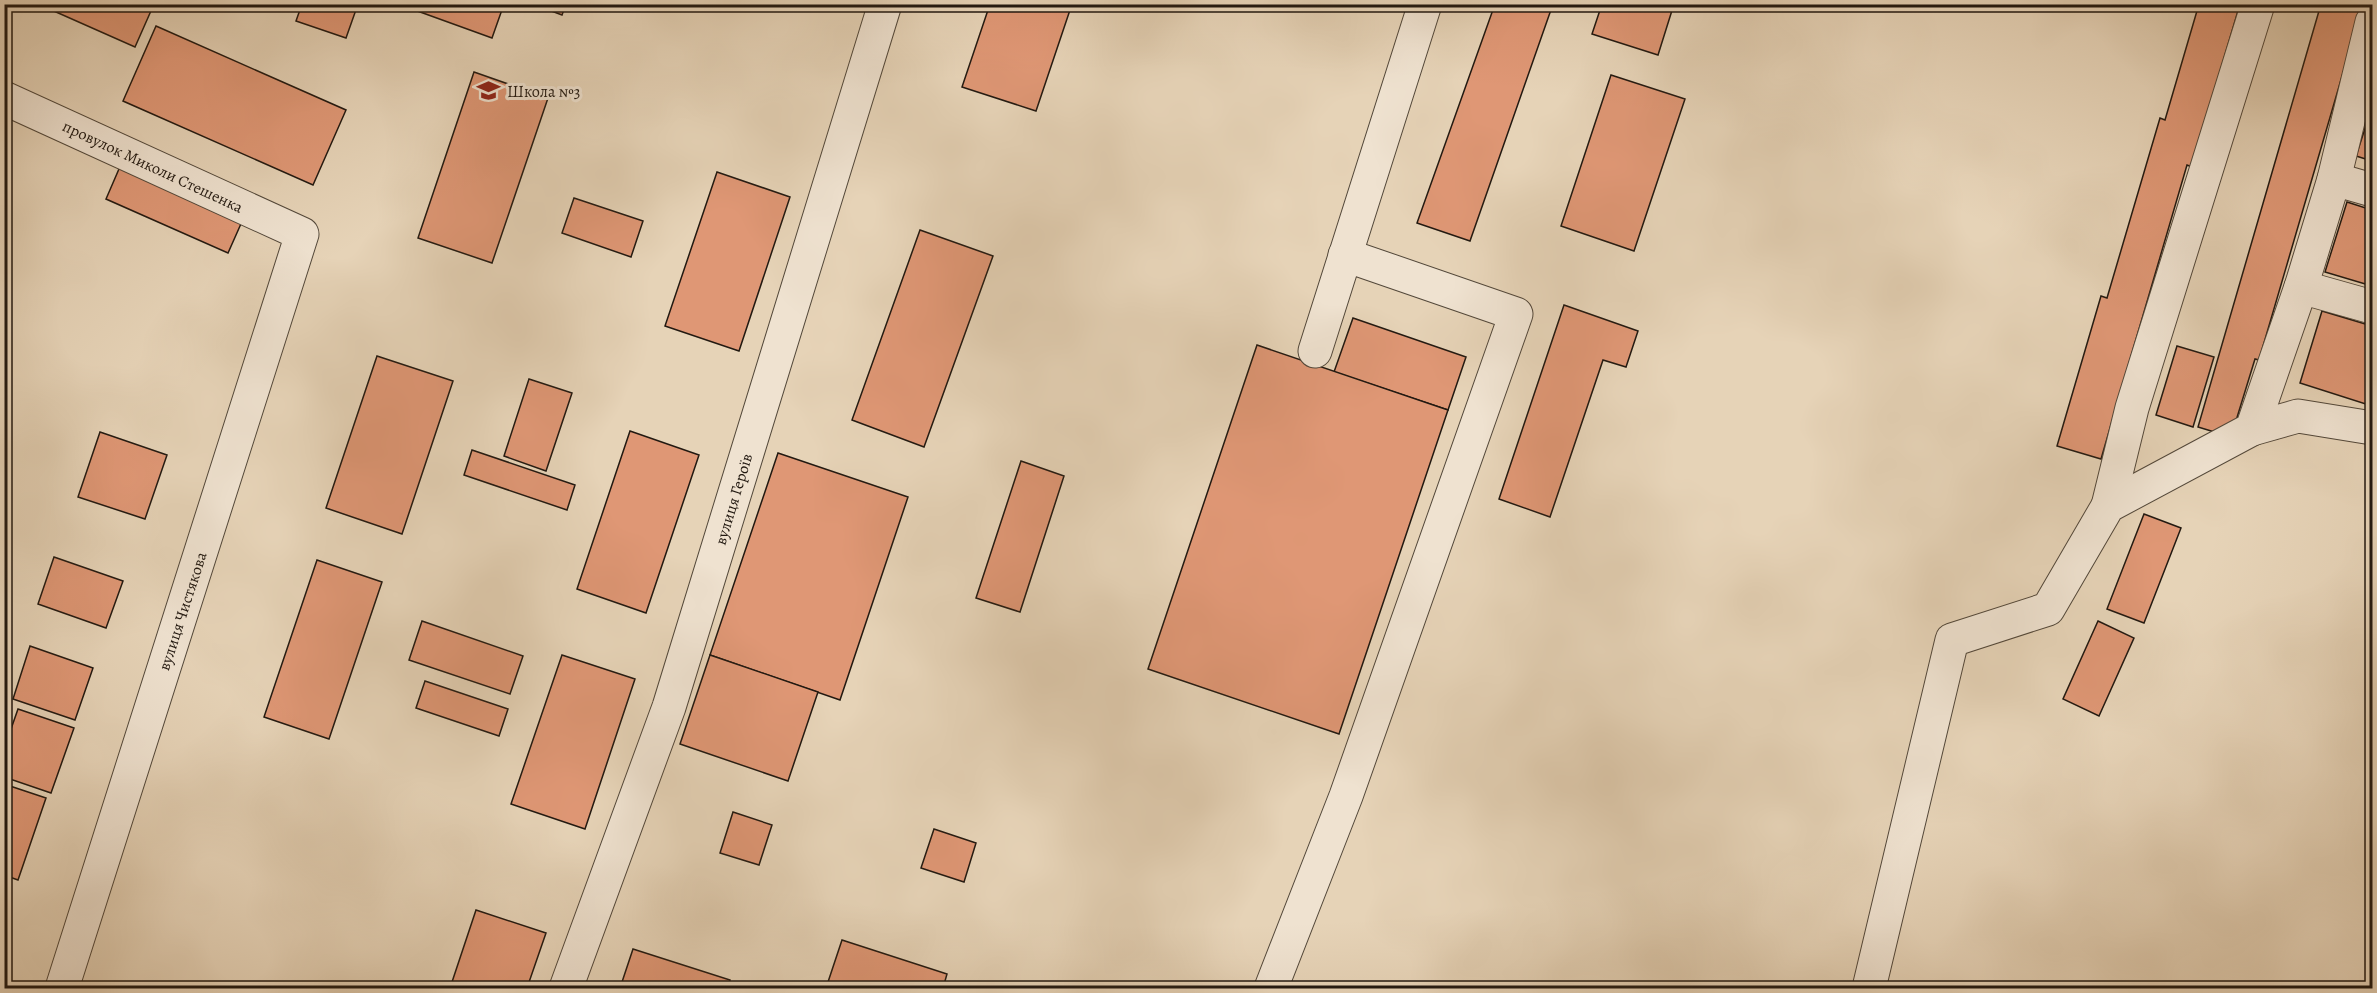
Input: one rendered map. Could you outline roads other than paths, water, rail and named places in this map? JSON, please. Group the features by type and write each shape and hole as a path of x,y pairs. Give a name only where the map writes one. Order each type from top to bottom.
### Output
{"street":[{"name":"вулиця Героїв","path":"566,988 669,707 885,4"},
{"path":"1315,351 1425,4"},
{"path":"1869,988 1953,640 2048,609 2108,506 2132,408 2258,4"},
{"path":"2252,429 2301,287 2368,66 2373,22"},
{"name":"провулок Миколи Стешенка","path":"4,98 302,234"},
{"path":"2334,179 2373,190"},
{"name":"вулиця Чистякова","path":"62,988 302,234"},
{"path":"1271,988 1346,796 1516,314 1346,255"},
{"path":"2301,287 2373,307"},
{"path":"2108,506 2252,429 2298,416 2373,428"}],"place":[{"name":"Школа №3","path":"489,91"}]}
